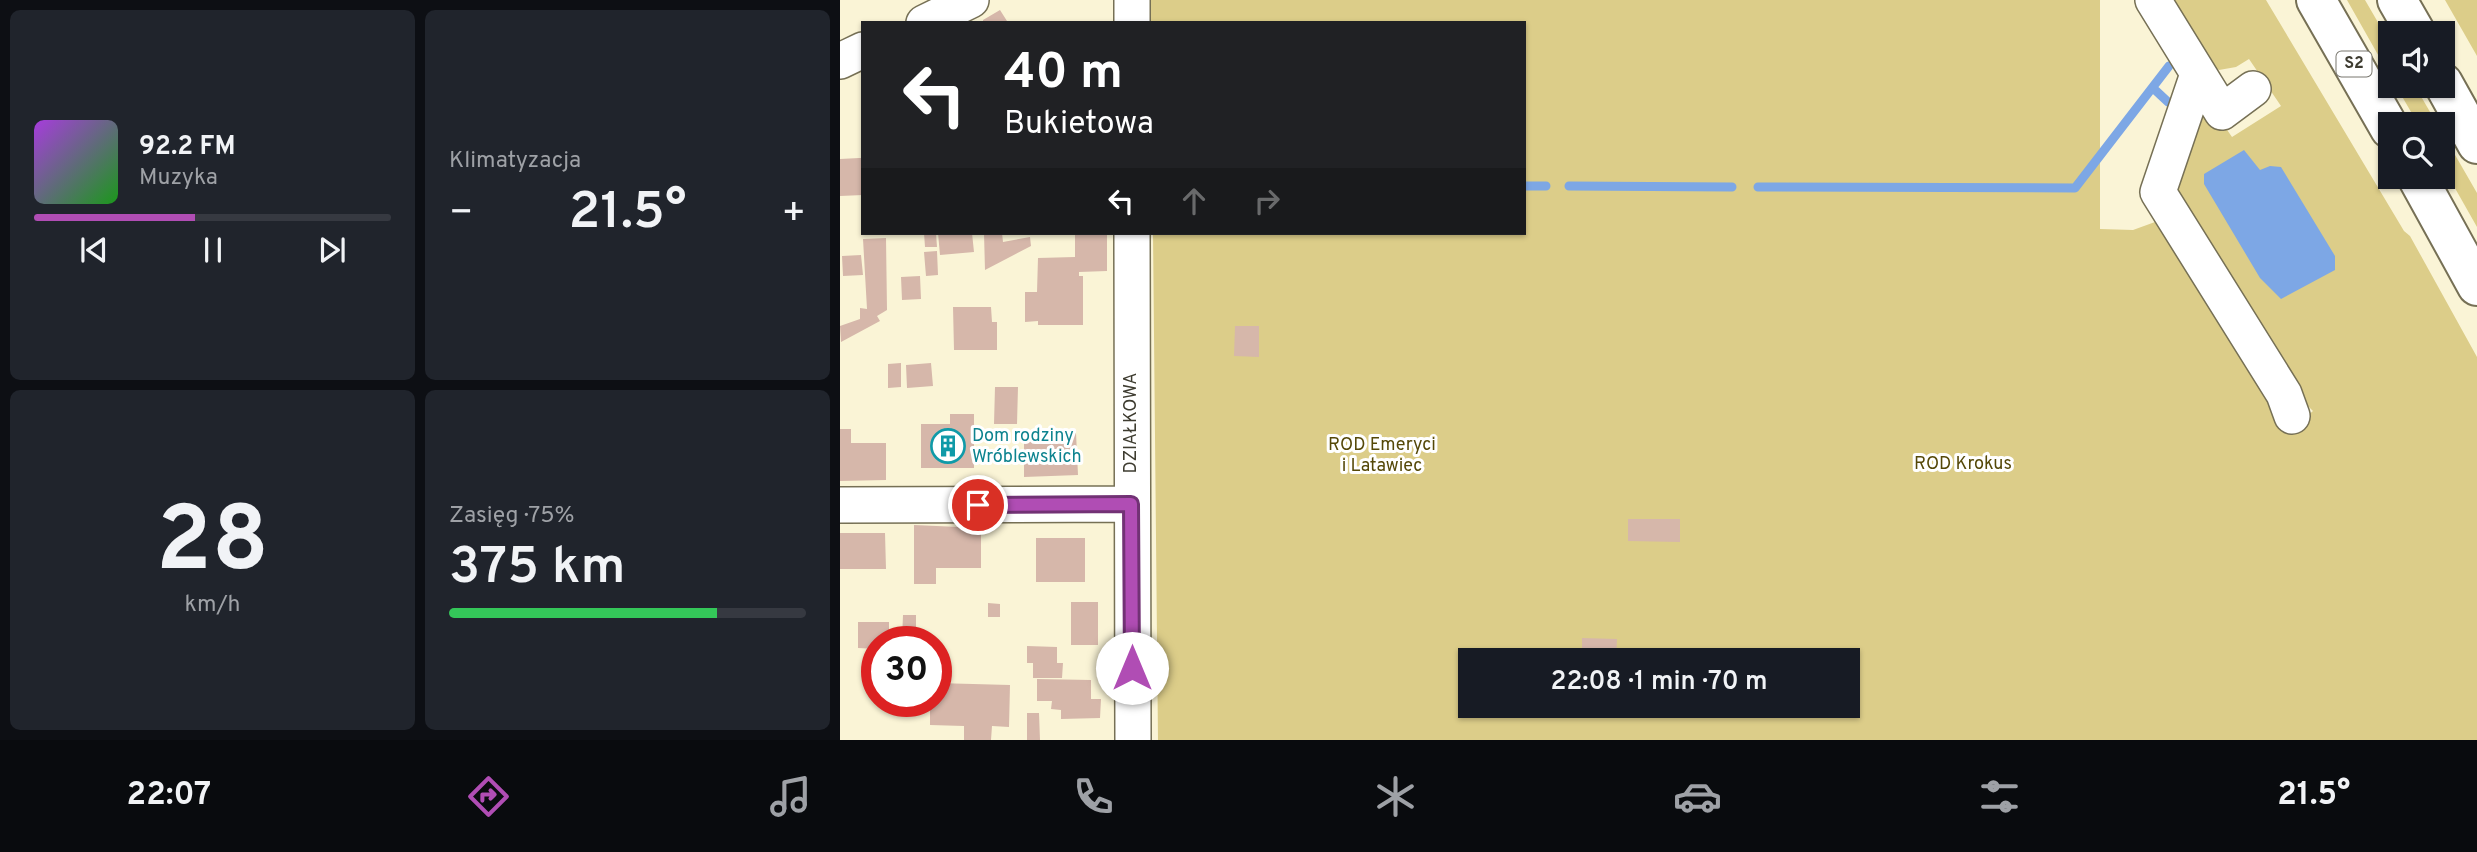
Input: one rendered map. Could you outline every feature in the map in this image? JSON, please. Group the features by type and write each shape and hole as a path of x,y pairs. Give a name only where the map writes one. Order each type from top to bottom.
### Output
{"highway":[{"name":"S2","path":"2316,0 2380,112"},
{"path":"2397,0 2409,21"},
{"path":"2451,98 2477,144"},
{"path":"2424,189 2477,286"}],"street":[{"path":"928,21 971,0"},
{"path":"1132,0 1132,21"},
{"path":"2153,0 2222,112 2253,89"},
{"path":"840,61 861,51"},
{"path":"2199,74 2158,192 2284,394 2292,416"},
{"name":"DZIAŁKOWA","path":"1132,235 1133,740"},
{"path":"840,505 1131,504"}],"green space":[{"path":"1148,0 2100,0 2100,229 2133,230 2155,222 2165,223 2307,416 2313,411 2298,396 2179,199 2174,174 2205,98 2232,137 2281,106 2249,59 2236,67 2219,70 2204,60 2166,0 2266,0 2378,189 2404,231 2410,236 2477,357 2477,740 1158,740 1153,235 1526,235 1526,21 1148,21"},
{"path":"2347,0 2365,0 2378,22 2378,55"},
{"path":"2445,0 2477,0 2477,56"},
{"path":"2403,98 2422,98 2430,112 2411,112"},
{"path":"2455,155 2477,193 2477,227 2455,188"}],"water":[{"path":"2244,150 2260,170 2270,166 2281,167 2335,256 2335,270 2281,299 2260,278 2204,184 2204,174"}],"building":[{"path":"1000,10 1007,21 983,21"},
{"path":"861,158 861,195 840,196 840,159"},
{"path":"924,235 936,235 937,247 925,247"},
{"path":"938,235 972,235 974,252 940,255"},
{"path":"984,235 1002,235 1003,242 1030,237 1031,246 985,270"},
{"path":"1075,235 1107,235 1107,271 1079,272 1079,276 1083,276 1083,325 1038,325 1038,321 1025,322 1025,292 1037,292 1038,258 1075,257"},
{"path":"886,238 887,310 877,316 880,321 841,342 840,326 860,319 860,308 867,309 863,239"},
{"path":"937,251 938,275 926,276 924,252"},
{"path":"861,255 863,275 843,276 842,256"},
{"path":"920,276 921,299 902,300 901,277"},
{"path":"953,307 991,307 992,322 997,322 997,350 954,350"},
{"path":"1235,326 1259,326 1259,357 1234,356"},
{"path":"901,363 901,387 888,388 888,364"},
{"path":"931,363 933,386 907,388 906,365"},
{"path":"995,387 1018,387 1017,424 994,424"},
{"name":"Dom rodziny Wróblewskich","path":"950,414 974,414 974,468 921,468 921,424 950,424"},
{"path":"840,429 851,429 851,443 886,443 886,480 840,481"},
{"path":"1076,433 1078,475 1024,477 1024,435"},
{"path":"1628,519 1680,519 1680,542 1628,541"},
{"path":"914,525 981,528 981,568 936,568 936,584 914,584"},
{"path":"840,533 885,533 886,569 840,569"},
{"path":"1036,538 1085,538 1085,582 1036,582"},
{"path":"1071,602 1098,602 1098,645 1071,645"},
{"path":"988,603 1000,604 1000,617 988,617"},
{"path":"903,615 916,615 916,626 903,626"},
{"path":"858,622 889,622 889,626 861,626 861,648 858,648"},
{"path":"1582,638 1617,639 1617,648 1582,648"},
{"path":"1027,646 1057,647 1057,663 1063,663 1062,678 1033,678 1033,663 1027,663"},
{"path":"1037,679 1091,680 1091,699 1101,699 1100,718 1061,719 1061,710 1051,709 1052,701 1037,701"},
{"path":"952,683 1010,685 1009,727 992,726 991,740 964,740 964,726 930,725 930,717 952,717"},
{"path":"1027,713 1039,713 1040,740 1027,740"}],"waterway":[{"path":"1758,187 2075,188 2169,66"},
{"path":"2153,88 2168,102"},
{"path":"1526,186 1546,186"},
{"path":"1569,186 1732,187"}],"place":[{"name":"Dom rodziny Wróblewskich","path":"948,446"}],"route":[{"path":"978,505 1131,504 1132,668"}],"park label":[{"name":"ROD Emeryci i Latawiec","path":"1382,455"},
{"name":"ROD Krokus","path":"1963,464"}]}
